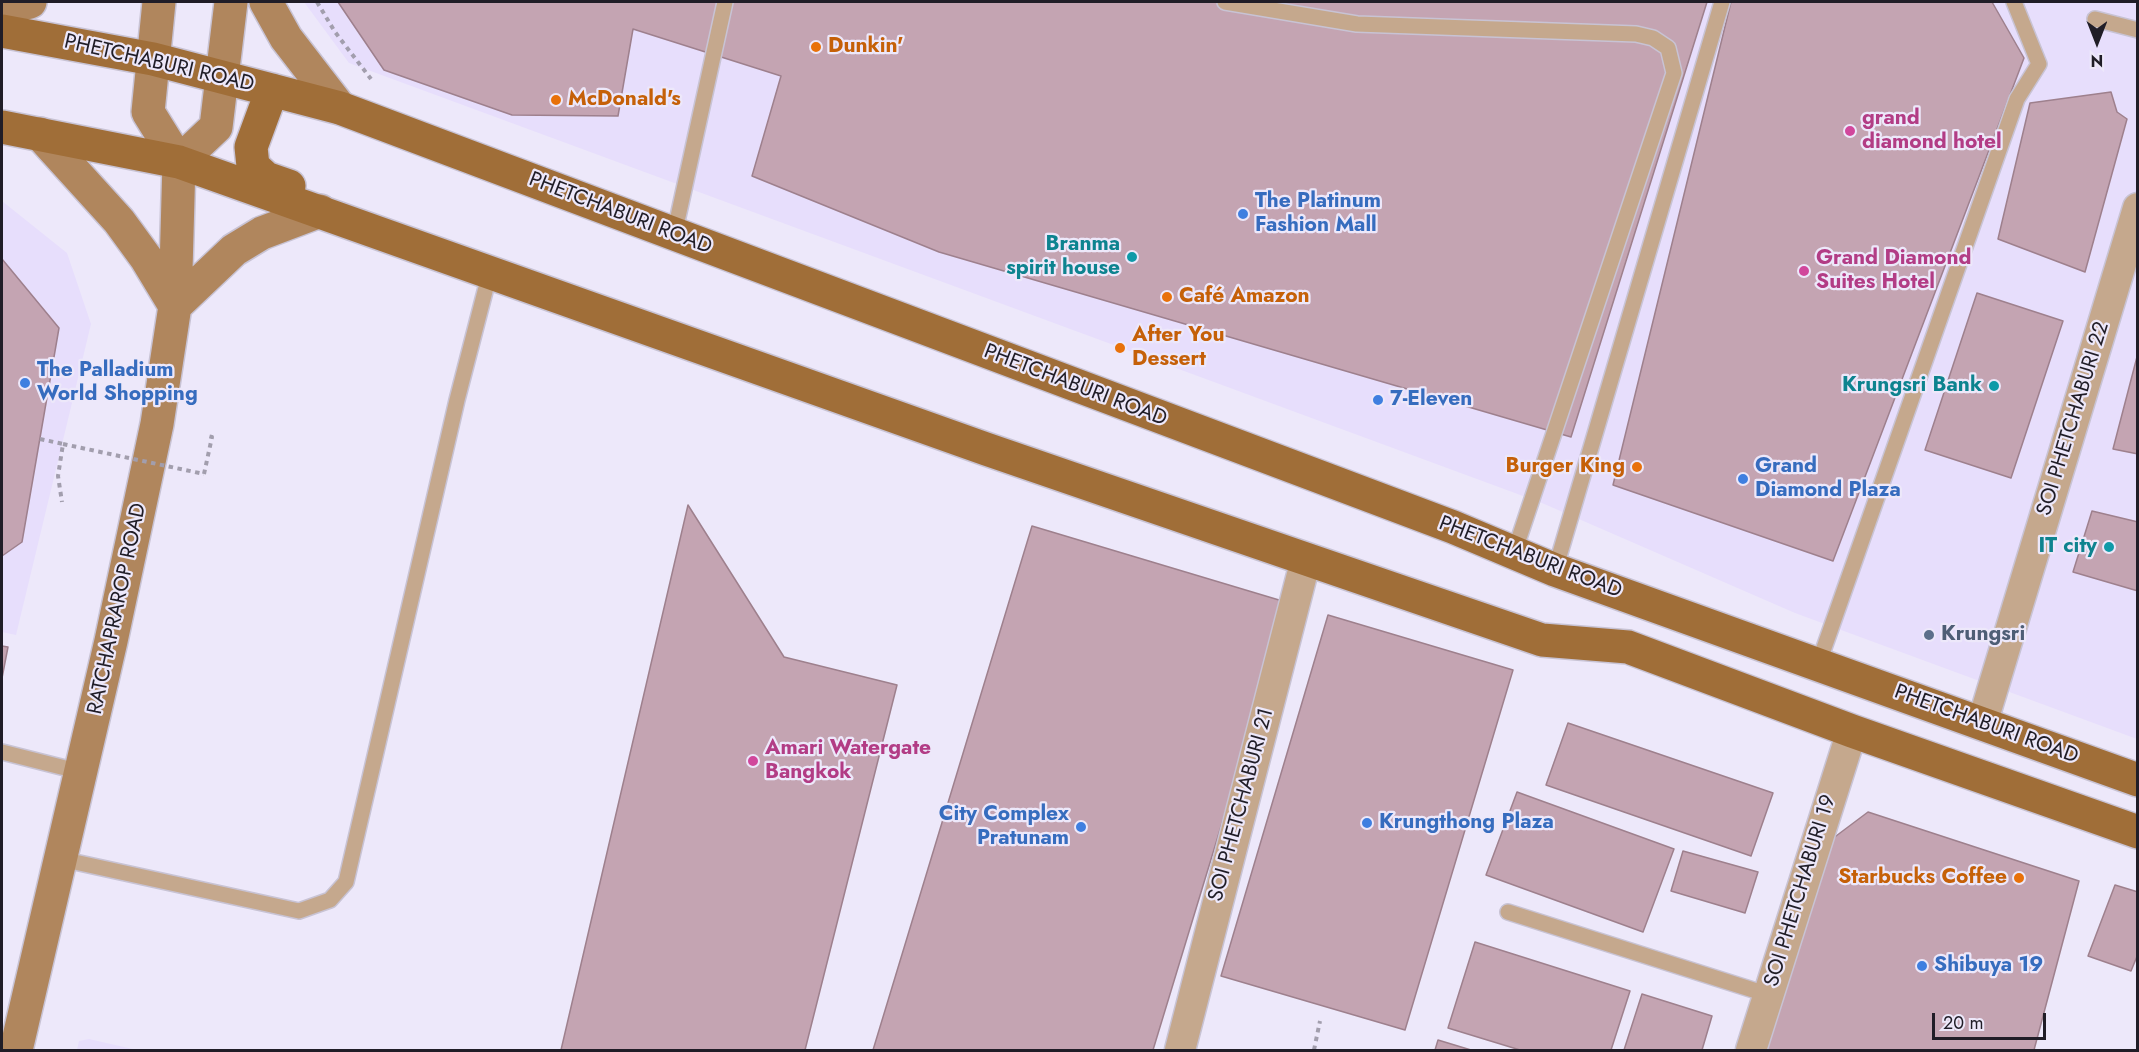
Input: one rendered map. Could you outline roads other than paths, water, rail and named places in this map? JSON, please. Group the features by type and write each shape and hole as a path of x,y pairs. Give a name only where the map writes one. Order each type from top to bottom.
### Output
{"main road":[{"path":"2,8 30,2"},
{"path":"159,2 148,112 179,162"},
{"path":"179,162 216,127 231,2"},
{"path":"266,2 286,38 340,108"},
{"name":"PHETCHABURI ROAD","path":"2,31 153,59 340,108 1442,523 1555,570 1818,665 1986,712 2136,773"},
{"path":"272,90 251,147 253,166 266,178 501,263 500,275"},
{"path":"2,127 179,162 1542,640 1628,647 1852,731 2138,832"},
{"path":"40,134 119,222 146,258 175,306 234,250 262,233 320,212"},
{"name":"RATCHAPRAROP ROAD","path":"16,1050 141,506 175,306 179,162"}],"street":[{"name":"SOI PHETCHABURI 22","path":"1986,712 2138,208"},
{"name":"SOI PHETCHABURI 21","path":"1180,1050 1306,559"},
{"name":"SOI PHETCHABURI 19","path":"1751,1050 1852,731"}],"lane":[{"path":"674,235 725,2"},
{"path":"1225,2 1358,24 1636,34 1653,38 1668,48 1674,73 1514,553"},
{"path":"1555,570 1722,2"},
{"path":"1818,665 2017,99 2039,64 2014,2"},
{"path":"2095,19 2138,30"},
{"path":"61,859 299,911 330,900 346,882 457,400 500,275"},
{"path":"2,752 81,771"},
{"path":"1508,912 1769,995"}],"place":[{"name":"Dunkin'","path":"816,47"},
{"name":"McDonald's","path":"556,100"},
{"name":"grand diamond hotel","path":"1850,131"},
{"name":"The Platinum Fashion Mall","path":"1243,214"},
{"name":"Branma spirit house","path":"1132,257"},
{"name":"Grand Diamond Suites Hotel","path":"1804,271"},
{"name":"Café Amazon","path":"1167,297"},
{"name":"After You Dessert","path":"1120,348"},
{"name":"The Palladium World Shopping","path":"25,383"},
{"name":"Krungsri Bank","path":"1994,386"},
{"name":"7-Eleven","path":"1378,400"},
{"name":"Burger King","path":"1637,467"},
{"name":"Grand Diamond Plaza","path":"1743,479"},
{"name":"IT city","path":"2109,547"},
{"name":"Krungsri","path":"1929,635"},
{"name":"Amari Watergate Bangkok","path":"753,761"},
{"name":"Krungthong Plaza","path":"1367,823"},
{"name":"City Complex Pratunam","path":"1081,827"},
{"name":"Starbucks Coffee","path":"2019,878"},
{"name":"Shibuya 19","path":"1922,966"}]}
